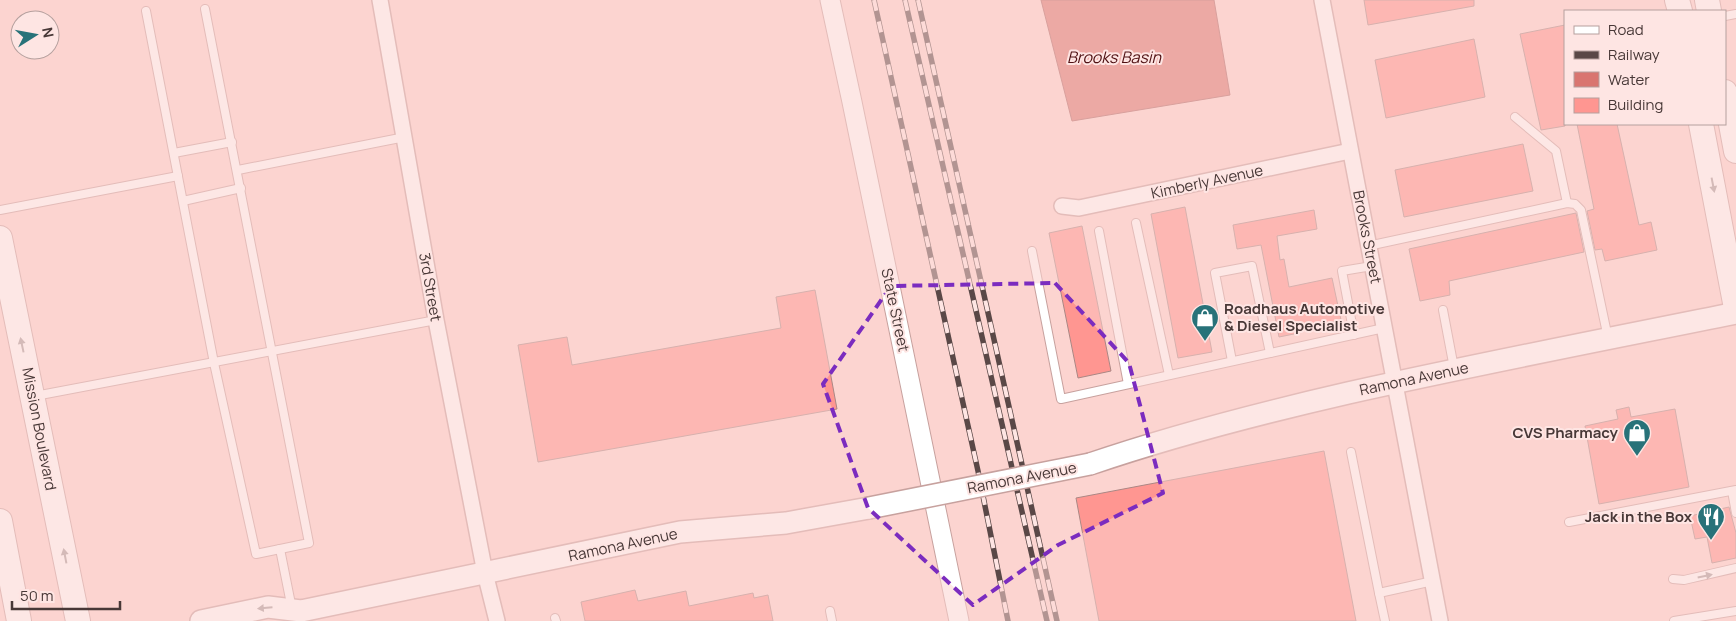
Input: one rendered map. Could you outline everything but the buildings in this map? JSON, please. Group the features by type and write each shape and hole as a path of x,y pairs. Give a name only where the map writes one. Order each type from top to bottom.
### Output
{"main road":[{"path":"1726,97 1736,151"},
{"path":"1701,125 1736,308"},
{"name":"Mission Boulevard","path":"0,238 78,621"},
{"name":"Ramona Avenue","path":"201,621 268,607 293,614 680,532 786,524 1090,464 1145,445 1251,416 1394,382 1736,313"},
{"path":"0,521 19,621"}],"street":[{"name":"3rd Street","path":"380,0 436,320 485,573 497,621"},
{"name":"State Street","path":"830,0 959,621"},
{"name":"Brooks Street","path":"1322,0 1440,621"},
{"name":"Kimberly Avenue","path":"1062,206 1079,208 1350,151"}],"lane":[{"path":"146,11 214,363 256,554 309,543 238,170 205,9"},
{"path":"1515,117 1556,151 1567,203"},
{"path":"238,170 404,137"},
{"path":"174,154 232,142"},
{"path":"0,210 178,176"},
{"path":"183,200 241,188"},
{"path":"1368,246 1567,203 1575,204 1581,210 1608,339"},
{"path":"1136,222 1169,375"},
{"path":"1099,231 1128,384"},
{"path":"1032,251 1061,399 1384,328"},
{"path":"1232,361 1215,273 1252,266 1270,353"},
{"path":"1354,335 1342,271 1372,266"},
{"path":"1443,310 1455,370"},
{"path":"33,397 436,320"},
{"path":"1351,452 1384,621"},
{"path":"1569,522 1734,490 1736,513"},
{"path":"280,550 293,614"},
{"path":"1673,579 1684,580 1736,568"},
{"path":"1379,592 1433,581"},
{"path":"830,611 832,621"},
{"path":"1674,621 1736,611"}],"highlighted area":[{"path":"1055,283 1129,363 1163,493 1058,545 973,605 868,508 823,384 891,286"}],"water":[{"name":"Brooks Basin","path":"1041,0 1214,0 1230,95 1072,121"}],"railway":[{"path":"874,0 978,471 1008,621"},
{"path":"905,0 1047,621"},
{"path":"918,0 1057,621"}],"place":[{"name":"Roadhaus Automotive & Diesel Specialist","path":"1205,342"},
{"name":"CVS Pharmacy","path":"1637,457"},
{"name":"Jack in the Box","path":"1711,541"}]}
